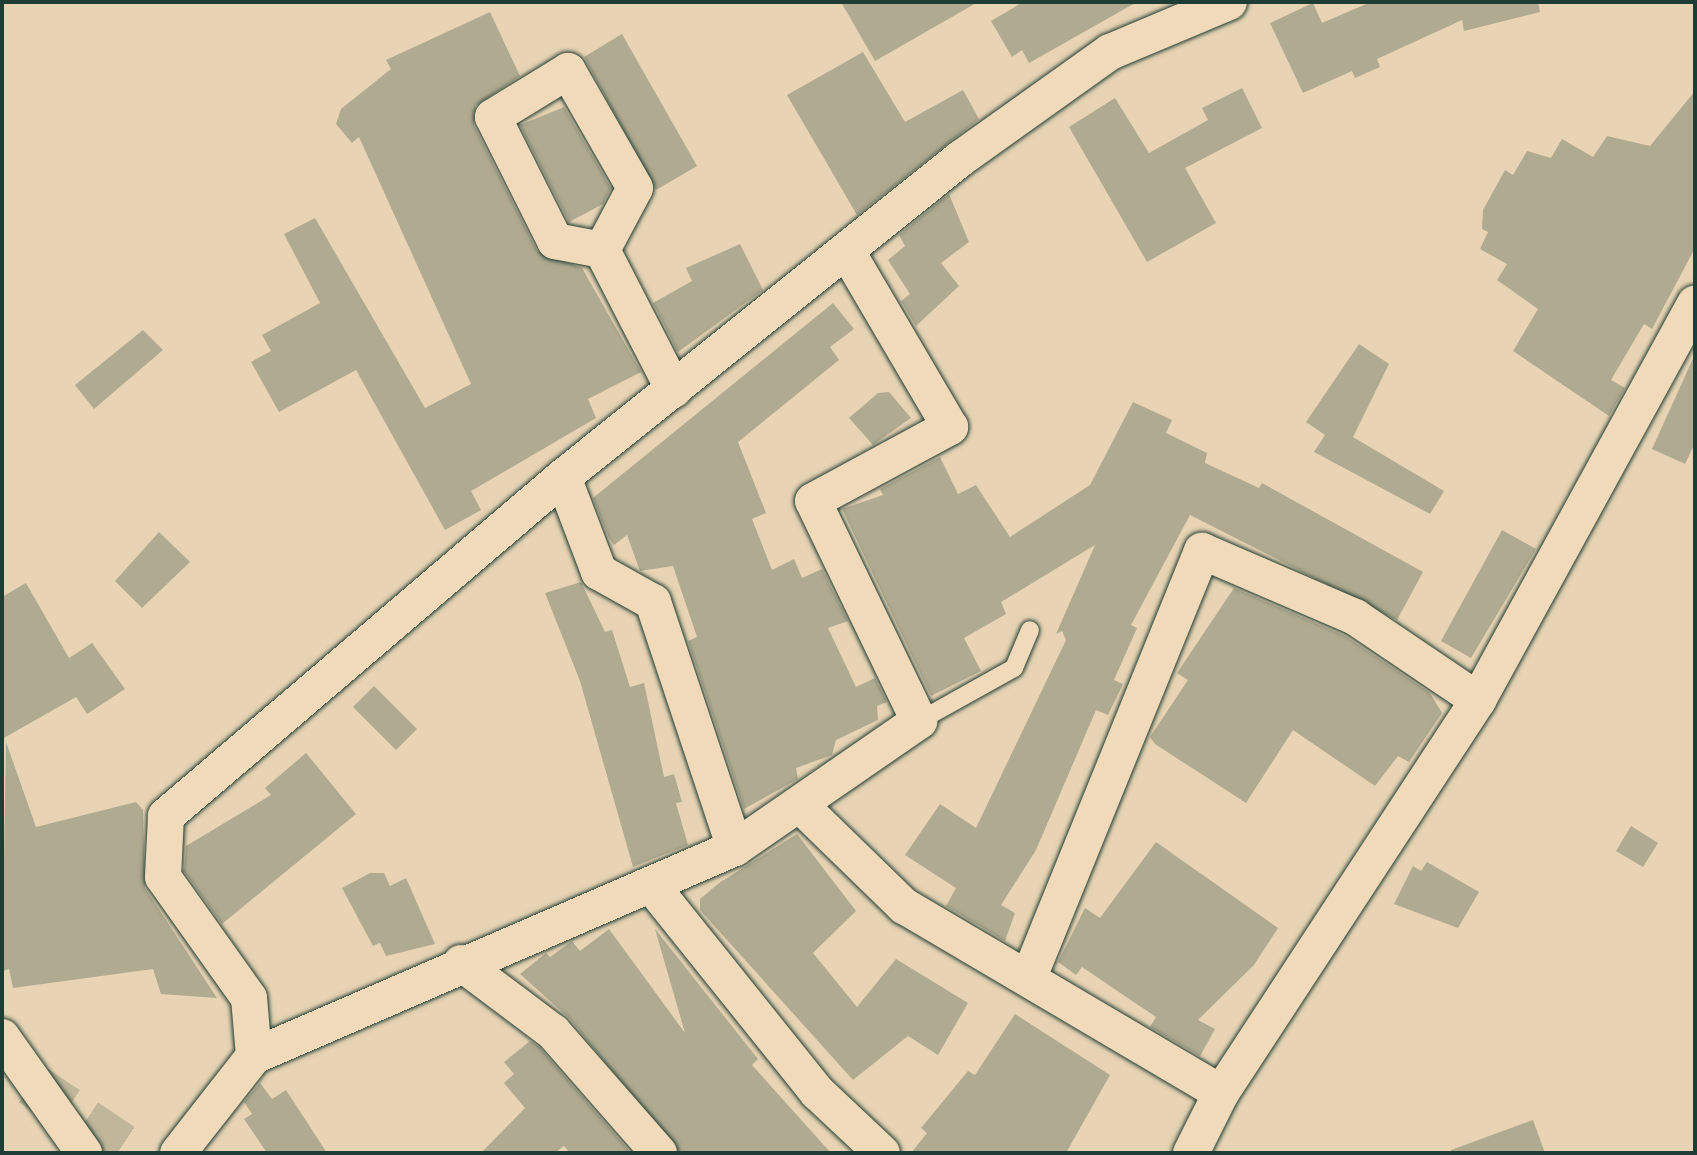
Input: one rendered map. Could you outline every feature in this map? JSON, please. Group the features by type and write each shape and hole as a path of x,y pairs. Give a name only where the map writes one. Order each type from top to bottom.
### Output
{"street":[{"path":"254,1056 249,998 180,910 163,877 166,816 563,477 848,253 960,159 1110,52 1229,2"},
{"path":"568,71 635,188 602,250 555,241 493,117 568,71"},
{"path":"602,250 674,390"},
{"path":"178,1153 254,1056 621,892 652,886 735,848 801,806 919,721 813,501 950,427 848,253"},
{"path":"1191,1153 1221,1093 1478,700 1695,303"},
{"path":"563,477 599,572 653,602 735,848"},
{"path":"1029,977 1202,551 1355,617 1478,700"},
{"path":"801,806 904,906 971,951 1029,977 1221,1093"},
{"path":"652,886 817,1092 882,1153"},
{"path":"461,963 553,1032 659,1153"},
{"path":"2,1037 84,1153"}],"lane":[{"path":"919,721 1014,668 1030,630"}],"building":[{"path":"841,2 978,2 875,61"},
{"path":"1023,2 1137,2 1029,63 1022,50 1012,57 991,21"},
{"path":"1371,2 1538,2 1540,12 1464,31 1462,20 1377,59 1380,67 1355,78 1352,71 1303,93 1270,23 1313,3 1322,23"},
{"path":"490,12 520,76 475,106 474,126 537,251 582,268 641,372 588,399 596,418 471,491 481,510 445,530 356,370 279,412 251,362 271,351 262,335 320,303 284,234 315,218 425,408 471,384 359,137 352,143 336,124 341,109 391,69 386,60"},
{"path":"622,34 697,166 656,190 584,57"},
{"path":"863,52 905,122 963,90 979,119 857,215 787,95"},
{"path":"1242,88 1262,128 1185,168 1216,223 1147,262 1069,127 1115,98 1149,153 1208,120 1202,108"},
{"path":"1695,91 1695,248 1652,329 1644,324 1611,380 1625,388 1609,416 1513,351 1538,309 1497,280 1507,264 1480,249 1488,232 1482,229 1483,210 1505,170 1513,175 1527,151 1551,158 1562,139 1593,157 1607,136 1650,146"},
{"path":"564,107 611,188 603,204 569,222 520,125"},
{"path":"949,194 969,242 941,263 959,286 916,326 901,301 910,294 888,260 905,246 899,235"},
{"path":"740,244 763,290 678,352 653,303 692,281 686,268"},
{"path":"833,303 854,329 830,347 839,360 738,442 766,513 752,519 772,570 794,559 802,578 822,569 848,621 828,628 856,687 875,678 887,702 877,706 878,720 836,740 832,755 796,768 798,779 744,809 688,641 697,637 673,566 640,571 627,535 614,545 593,498"},
{"path":"143,330 163,350 94,409 75,385"},
{"path":"1359,344 1389,364 1353,437 1444,491 1430,514 1314,452 1325,435 1306,422"},
{"path":"1695,354 1695,443 1685,464 1652,449"},
{"path":"889,392 911,418 873,445 849,418 878,393"},
{"path":"1133,402 1172,420 1166,433 1207,453 1205,463 1259,488 1262,483 1423,572 1397,620 1190,515 1131,625 1137,628 1114,680 1123,684 1108,715 1096,710 1036,850 1001,905 1015,913 1005,941 946,906 956,888 905,855 940,804 976,828 1066,640 1062,631 1056,634 1095,545 1001,602 1006,614 964,638 981,671 931,696 842,509 883,495 880,489 940,457 958,494 976,485 1010,537 1090,485"},
{"path":"1502,530 1536,549 1471,658 1441,641"},
{"path":"159,532 190,562 142,608 115,581"},
{"path":"581,582 605,632 612,630 630,687 644,683 664,777 674,774 682,802 676,803 688,845 633,867 580,681 545,593"},
{"path":"26,583 69,658 92,643 125,689 87,714 76,697 2,739 2,597"},
{"path":"1234,588 1345,636 1430,693 1442,713 1409,762 1398,756 1375,786 1293,730 1246,803 1155,744 1150,737 1188,680 1177,673"},
{"path":"374,686 417,729 396,750 353,707"},
{"path":"6,742 36,827 136,802 143,810 145,888 217,998 161,994 153,969 13,988 9,969 2,971"},
{"path":"306,753 356,814 222,924 184,871 186,846 271,795 265,788"},
{"path":"1631,826 1658,843 1643,867 1616,851"},
{"path":"797,834 856,911 813,953 857,1007 896,959 968,1003 938,1055 908,1036 853,1080 700,910 700,899 719,883"},
{"path":"1156,842 1278,928 1254,965 1198,1020 1215,1029 1200,1056 1150,1027 1156,1017 1082,967 1076,975 1058,962 1085,908 1100,918"},
{"path":"1427,862 1479,892 1458,928 1394,904 1413,866 1421,871"},
{"path":"370,873 384,873 390,886 406,878 435,944 386,956 380,943 373,946 342,888"},
{"path":"609,929 685,1033 655,929 758,1059 752,1065 831,1153 679,1153 569,1018 520,974 546,953 550,957 572,941 580,951"},
{"path":"1015,1014 1110,1075 1066,1153 911,1153 927,1133 921,1128 968,1071 975,1075"},
{"path":"530,1041 539,1047 631,1153 570,1153 564,1146 555,1153 481,1153 525,1108 504,1083 514,1074 504,1062"},
{"path":"260,1083 272,1099 286,1090 327,1153 267,1153 244,1119 252,1114 244,1102"},
{"path":"1533,1120 1545,1153 1452,1153 1451,1150"}],"tunnel":[{"path":"31,1084 134,1153"}]}
